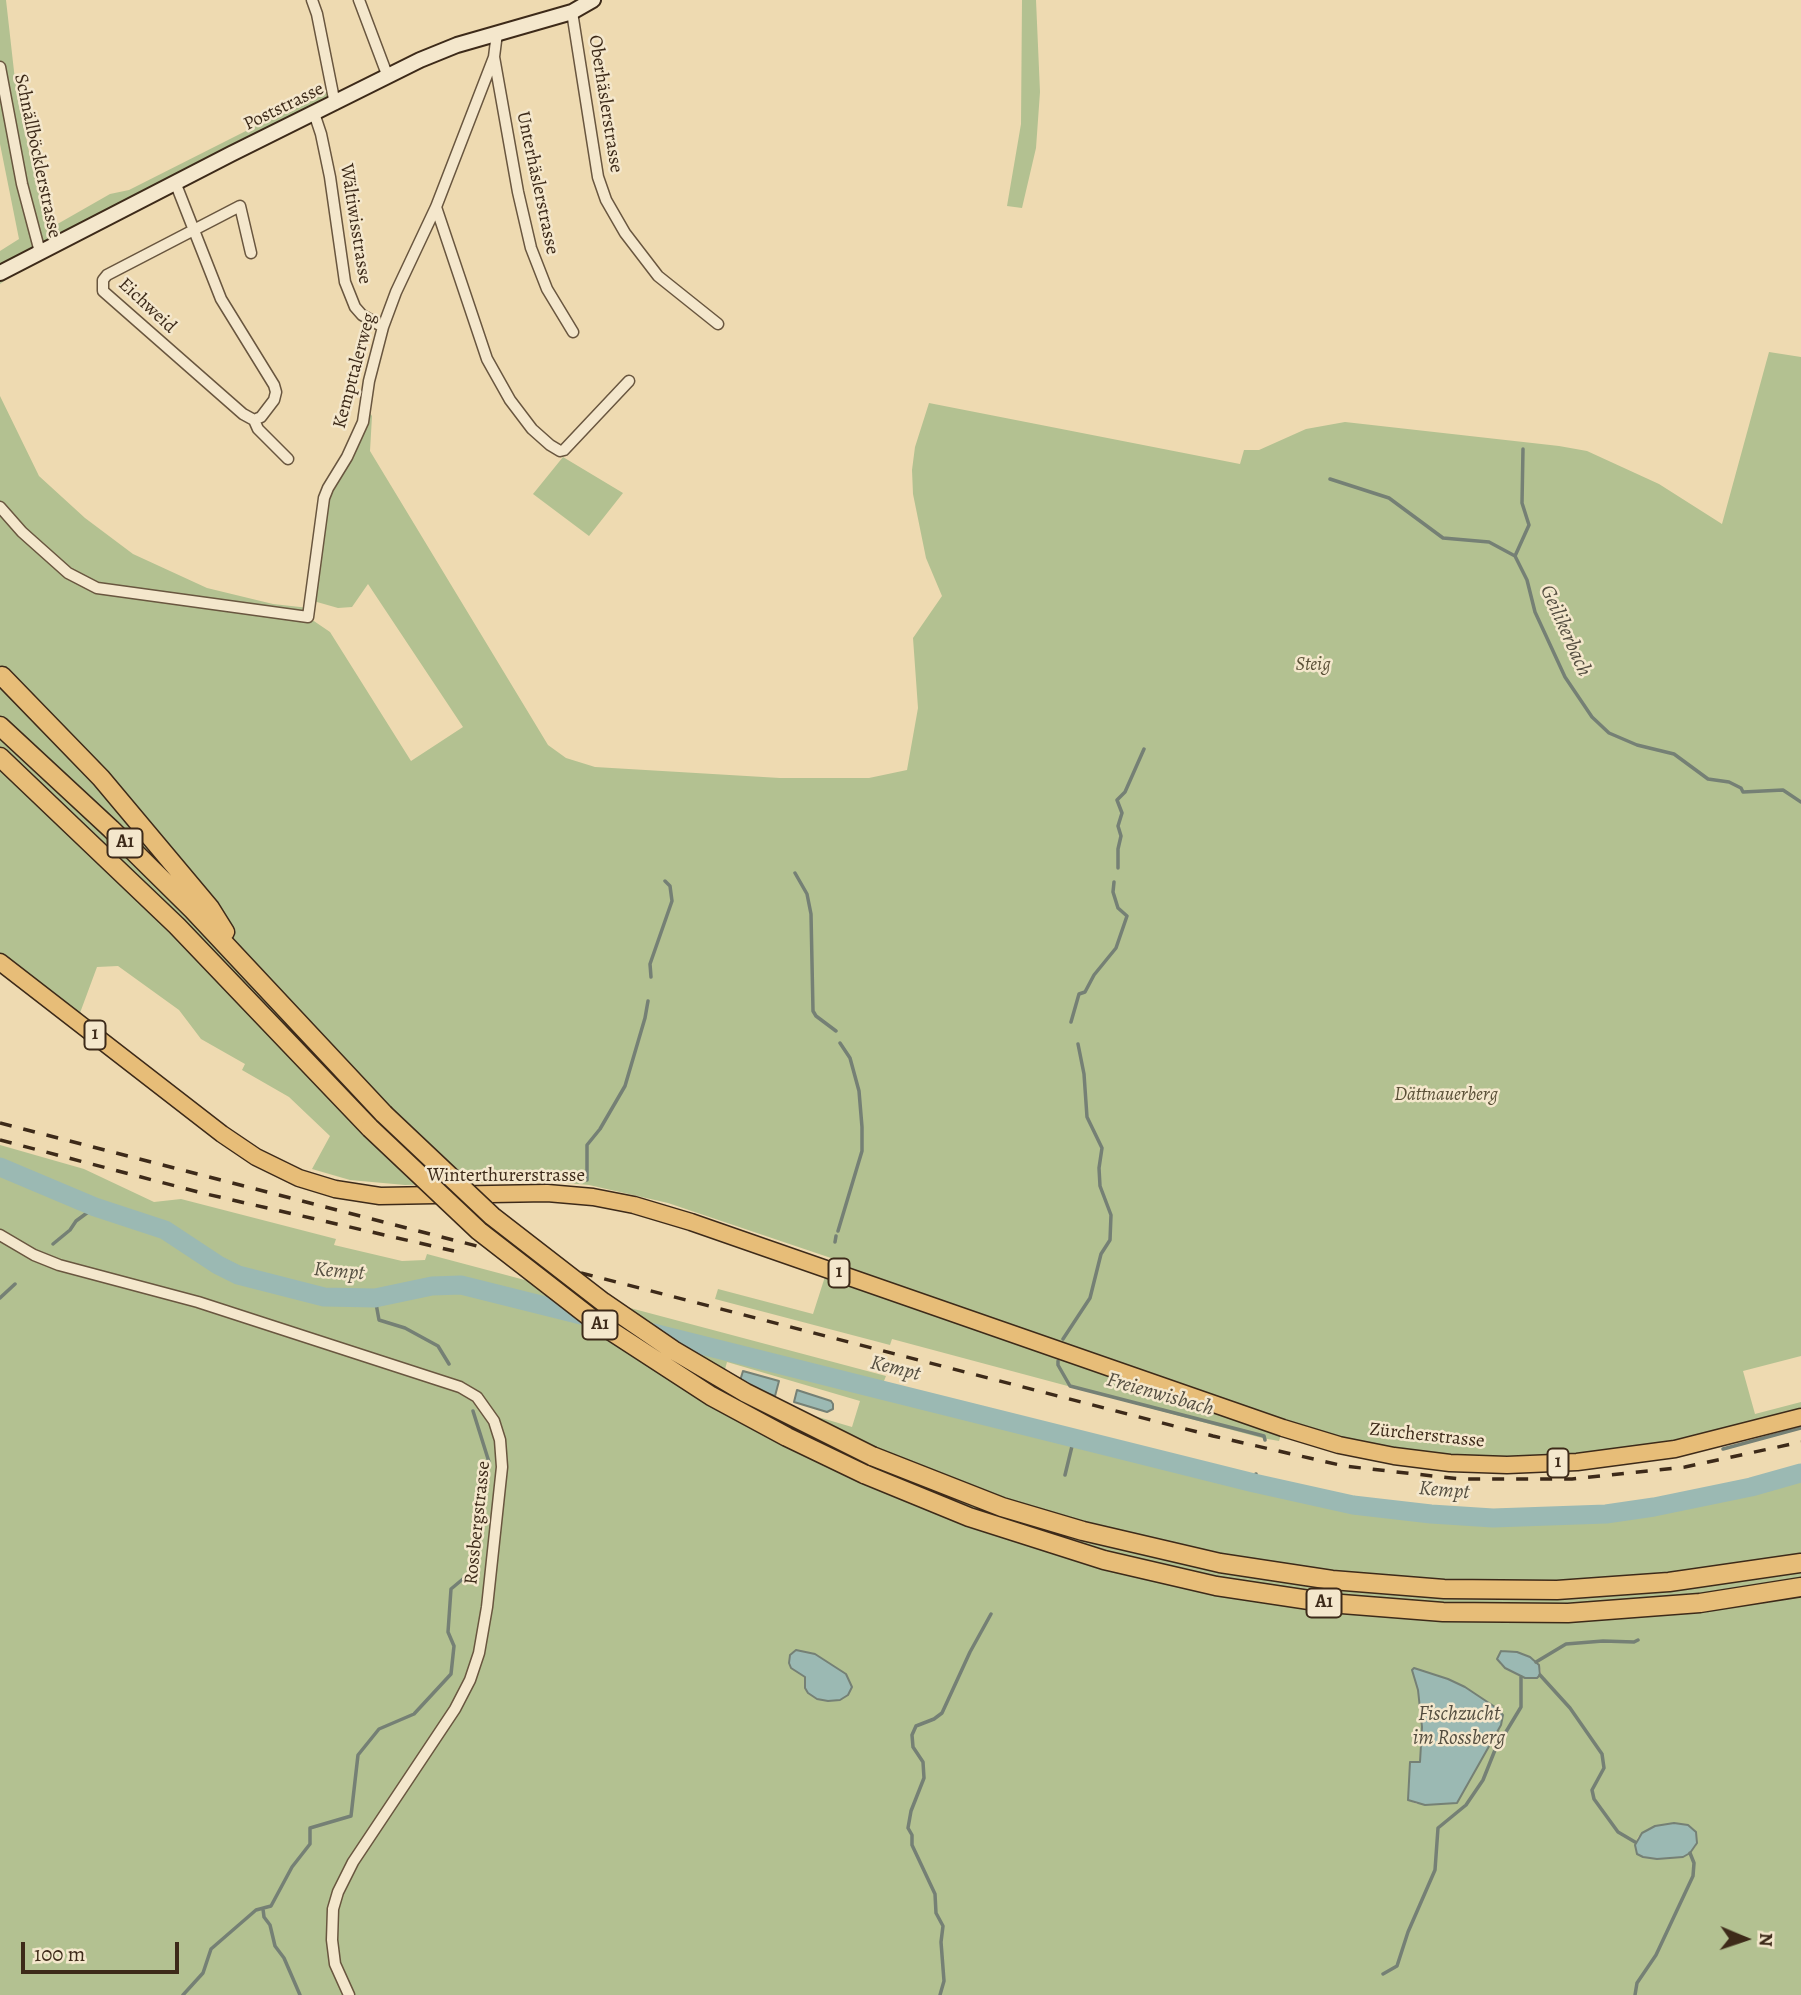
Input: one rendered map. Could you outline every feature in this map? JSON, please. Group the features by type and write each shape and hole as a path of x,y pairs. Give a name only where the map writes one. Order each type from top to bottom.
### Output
{"highway":[{"path":"2,676 60,734 124,806 209,908 245,964"},
{"name":"A1","path":"0,726 111,829 245,964 384,1114 492,1216 610,1308 730,1384 796,1420 872,1456 976,1498 1056,1524 1193,1558 1322,1579 1444,1589 1557,1590 1669,1582 1801,1563"},
{"name":"A1","path":"0,757 201,950 370,1128 479,1231 591,1318 662,1366 787,1437 864,1474 969,1517 1104,1560 1216,1586 1329,1603 1443,1612 1568,1613 1699,1603 1801,1587"}],"main road":[{"name":"Winterthurerstrasse","path":"0,962 222,1134 256,1157 299,1178 335,1189 380,1196 547,1193 617,1201 691,1222 1060,1350"},
{"name":"Zürcherstrasse","path":"1060,1350 1312,1438 1380,1454 1436,1462 1521,1464 1612,1459 1689,1446 1801,1417"}],"street":[{"path":"312,0 335,104"},
{"path":"359,0 388,77"},
{"name":"Poststrasse","path":"0,272 175,182 454,46 572,12 593,0"},
{"name":"Oberhäslerstrasse","path":"572,12 598,177 606,200 625,233 658,276 718,324"},
{"name":"Unterhäslerstrasse","path":"498,33 494,57 518,192 531,248 547,289 573,332"},
{"name":"Kempttalerweg","path":"0,507 22,532 68,573 97,589 308,617 324,498 363,422 369,381 383,327 396,292 436,207 494,57"},
{"name":"Schnällböcklerstrasse","path":"0,67 22,184 40,252"},
{"name":"Wältiwisstrasse","path":"314,113 330,177 345,282 355,307 362,315 383,327"},
{"path":"175,182 221,299 274,385 274,400 261,417 254,420"},
{"name":"Eichweid","path":"251,253 240,206 107,275 103,280 103,291 247,419 254,420 258,429 288,459"},
{"path":"436,207 487,359 510,400 532,429 560,451 569,445 629,381"},
{"name":"Rossbergstrasse","path":"0,1235 34,1255 72,1270 198,1302 460,1387 477,1397 494,1422 500,1440 502,1467 487,1607 479,1653 470,1680 455,1709 353,1862 338,1892 333,1909 332,1940 335,1964 349,1995"}],"green space":[{"path":"0,0 6,0 15,80 30,157 45,212 54,226 110,194 129,190 331,88 335,104 7,269 11,276 0,284 0,251 19,239 0,144"},
{"path":"1022,0 1036,0 1040,92 1036,148 1022,208 1007,206 1021,124"},
{"name":"Dättnauerberg","path":"1769,352 1801,357 1801,1356 1743,1371 1755,1414 1801,1402 1801,1417 1661,1451 1464,1464 1283,1429 1279,1441 1262,1438 892,1339 890,1345 715,1299 718,1289 813,1314 831,1258 668,1203 589,1185 544,1181 405,1185 350,1180 312,1169 330,1136 289,1097 242,1070 245,1064 201,1039 179,1010 118,966 97,967 77,1021 0,962 0,396 39,476 85,518 133,554 207,588 273,604 309,608 308,617 330,632 411,761 463,727 368,584 352,607 338,608 310,600 324,498 366,407 372,416 370,451 548,745 566,758 595,767 780,778 869,778 907,770 918,708 913,638 942,596 926,558 913,494 915,447 929,403 1240,464 1244,450 1259,450 1306,429 1345,422 1559,446 1587,451 1659,484 1722,524"},
{"path":"563,457 623,493 589,536 533,494"},
{"path":"0,1145 84,1169 154,1202 181,1199 336,1239 334,1245 402,1261 425,1260 427,1254 886,1376 878,1396 1071,1434 1350,1498 1442,1510 1547,1508 1597,1520 1654,1513 1740,1495 1801,1477 1801,1995 0,1995","holes":["727,1362 860,1401 852,1427 720,1388","1501,1651 1526,1655 1539,1665 1541,1672 1539,1677 1521,1677 1500,1664","1414,1668 1465,1687 1502,1713 1503,1717 1417,1804 1408,1800 1410,1763 1420,1763 1422,1727 1418,1690 1412,1670","1674,1823 1696,1846 1683,1857 1657,1859 1639,1855 1635,1845 1638,1837 1655,1826"]}],"water":[{"path":"743,1371 779,1381 775,1396 739,1384"},
{"path":"797,1390 831,1401 833,1409 827,1412 794,1402"},
{"path":"796,1650 815,1654 846,1674 852,1687 848,1695 840,1700 828,1701 817,1699 808,1693 805,1677 791,1668 789,1663 790,1655"},
{"path":"1501,1651 1517,1652 1530,1657 1539,1665 1540,1675 1537,1678 1525,1678 1505,1668 1497,1659"},
{"name":"Fischzucht im Rossberg","path":"1414,1668 1465,1687 1503,1715 1501,1725 1457,1803 1425,1805 1408,1800 1410,1762 1420,1762 1422,1727 1418,1690 1412,1670"},
{"path":"1674,1823 1688,1825 1696,1832 1697,1843 1690,1853 1683,1857 1657,1859 1637,1854 1635,1845 1642,1833 1655,1826"}],"waterway":[{"name":"Geilikerbach","path":"1523,449 1522,503 1529,525 1515,556 1527,580 1535,612 1565,677 1592,717 1609,733 1637,745 1674,754 1708,779 1729,782 1743,792 1783,790 1801,802"},
{"path":"1330,479 1389,498 1443,538 1489,542 1515,556"},
{"name":"Freienwisbach","path":"1118,868 1121,836 1118,826 1122,813 1117,800 1125,792 1144,749"},
{"path":"795,873 807,894 811,914 813,1011 836,1031"},
{"path":"651,977 650,964 672,901 670,886 665,881"},
{"name":"Freienwisbach","path":"1071,1022 1079,994 1085,992 1094,975 1116,948 1127,916 1118,908 1113,892 1114,882"},
{"path":"587,1180 587,1145 600,1129 625,1086 648,1001"},
{"path":"838,1231 862,1151 859,1091 850,1058 840,1043"},
{"name":"Freienwisbach","path":"1063,1339 1090,1298 1101,1254 1110,1240 1111,1215 1100,1186 1102,1148 1087,1117 1084,1074 1078,1044"},
{"name":"Kempt","path":"0,1167 95,1207 165,1230 238,1275 324,1297 375,1298 432,1286 461,1285 1254,1483 1353,1505 1493,1518 1606,1514 1751,1487 1801,1473"},
{"path":"53,1244 95,1207"},
{"path":"835,1242 836,1236"},
{"path":"0,1298 15,1284"},
{"path":"375,1298 379,1320 405,1328 438,1346 449,1364"},
{"name":"Freienwisbach","path":"1058,1361 1070,1386 1264,1436 1265,1440"},
{"path":"183,1995 203,1973 211,1949 256,1910 271,1906 292,1867 310,1844 310,1828 351,1816 358,1755 379,1729 414,1714 451,1674 454,1646 448,1632 451,1589 476,1568 479,1484 489,1462 473,1411"},
{"path":"1723,1449 1801,1428"},
{"path":"1065,1475 1074,1438"},
{"name":"Freienwisbach","path":"1254,1483 1256,1474"},
{"path":"940,1995 944,1981 941,1942 943,1926 936,1913 935,1894 912,1845 912,1835 908,1828 911,1811 924,1778 923,1762 913,1747 912,1735 916,1726 942,1713 991,1614"},
{"path":"1536,1662 1566,1644 1638,1640"},
{"path":"1540,1675 1570,1708 1602,1754 1604,1768 1592,1790 1594,1799 1618,1832 1635,1842"},
{"path":"1383,1974 1397,1966 1408,1932 1435,1870 1438,1828 1466,1805 1483,1780 1495,1750 1521,1707 1521,1677"},
{"path":"1635,1995 1637,1983 1656,1955 1693,1876 1694,1863 1690,1853"},
{"path":"263,1909 275,1946 284,1958 300,1995"}],"railway":[{"path":"0,1123 1213,1436 1344,1466 1460,1479 1572,1479 1685,1467 1801,1442"},
{"path":"0,1140 202,1193 454,1251"}],"park label":[{"name":"Steig","path":"1313,665"}]}
